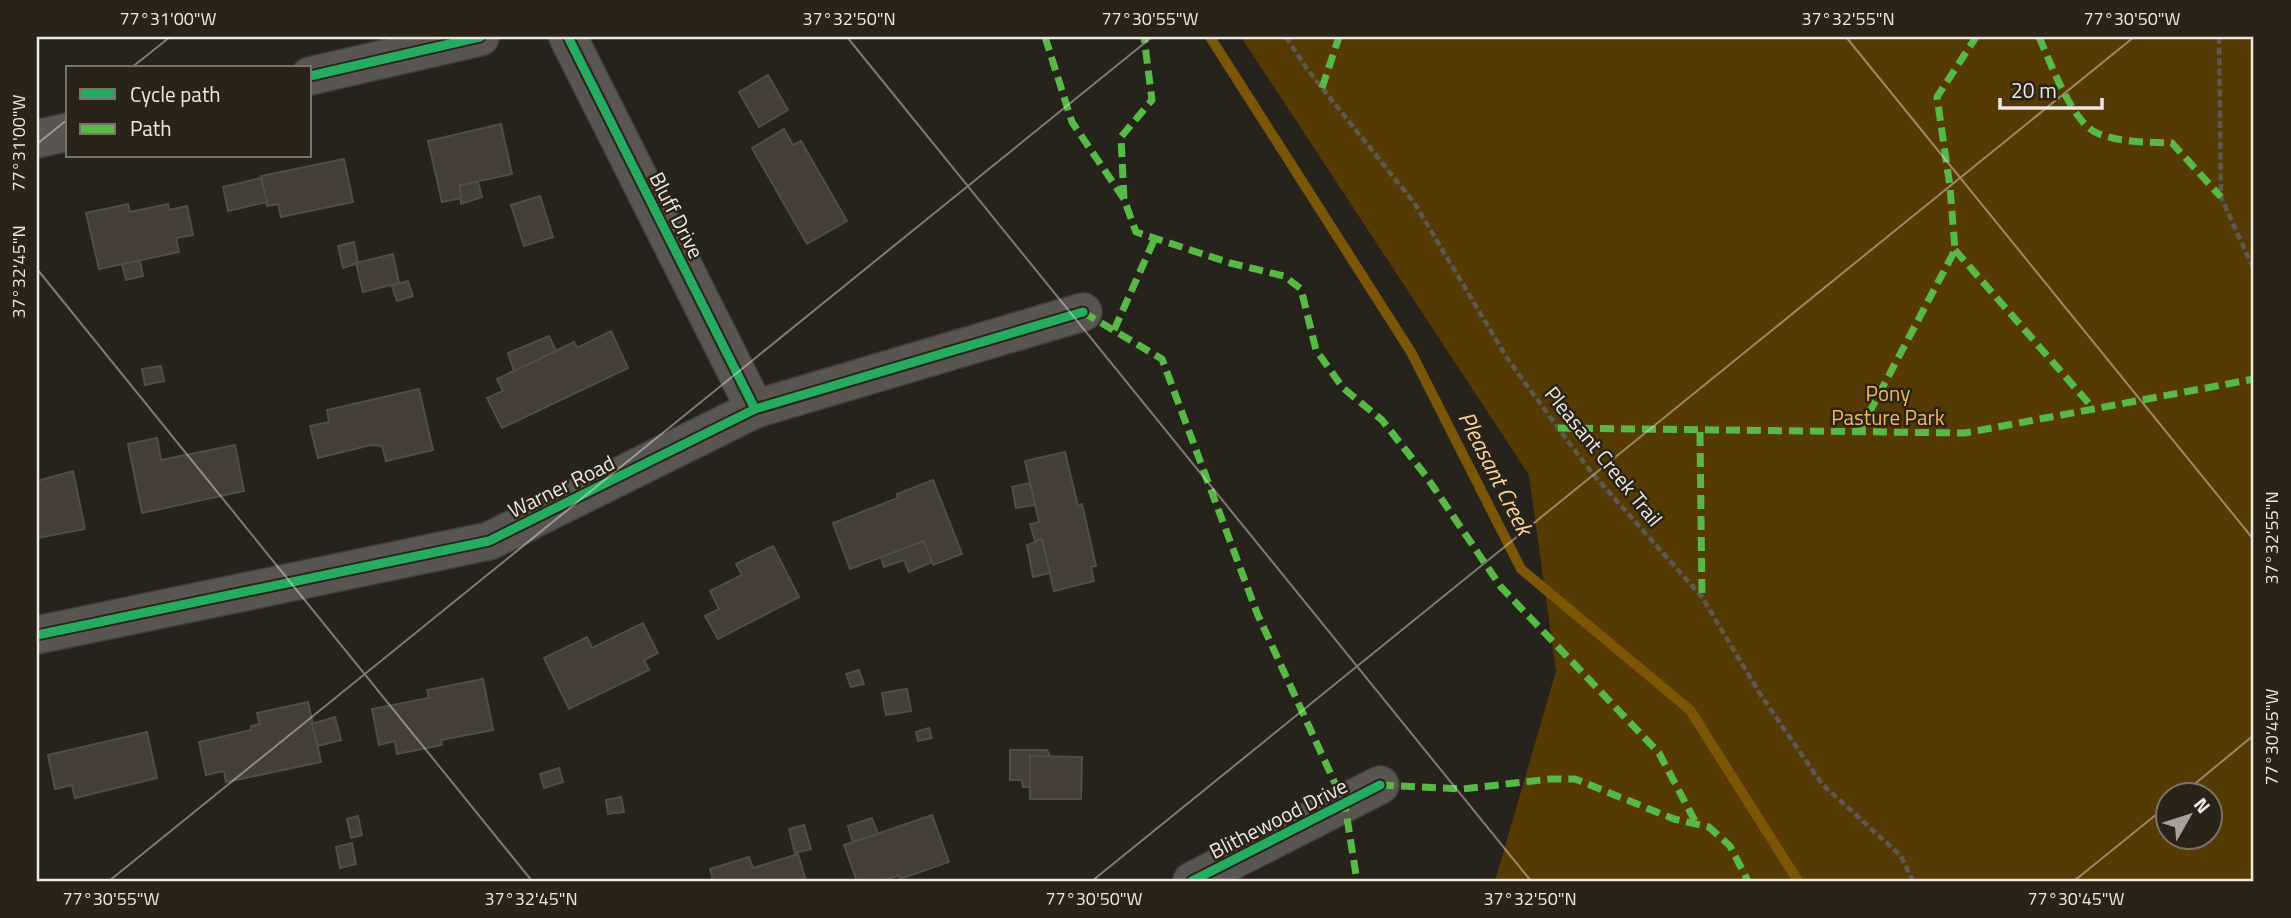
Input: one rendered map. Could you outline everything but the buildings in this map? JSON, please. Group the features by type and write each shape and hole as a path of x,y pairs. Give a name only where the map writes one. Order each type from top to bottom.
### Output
{"street":[{"path":"312,76 480,37"},
{"name":"Bluff Drive","path":"568,37 755,409"},
{"path":"37,139 66,132"},
{"name":"Warner Road","path":"37,635 488,541 755,409 1083,312"},
{"name":"Blithewood Drive","path":"1192,881 1380,785"}],"path":[{"path":"2219,37 2221,197 2254,270"}],"green space":[{"name":"Pony Pasture Park","path":"1241,37 2254,37 2254,881 1495,881 1556,671 1529,475"}],"waterway":[{"name":"Pleasant Creek","path":"1210,37 1411,352 1521,569 1690,710 1798,881"}],"marked path":[{"path":"1045,37 1072,122 1124,199 1136,232 1230,263 1284,276 1301,289 1316,350 1343,388 1382,420 1426,476 1501,587 1659,753 1696,823"},
{"path":"1124,199 1121,137 1152,100 1144,37"},
{"path":"1322,88 1339,37"},
{"path":"1859,432 1955,250 1950,187 1937,97 1976,37"},
{"path":"2039,37 2071,105 2088,127 2115,139 2172,143 2221,197"},
{"path":"1114,330 1155,238"},
{"path":"1955,250 2092,407"},
{"path":"1083,312 1162,359 1257,613 1345,805 1357,881"},
{"path":"1558,428 1965,433 2254,379"},
{"path":"1700,432 1702,597"},
{"path":"1380,785 1463,789 1550,779 1575,779 1674,819 1709,827 1730,846 1748,881"}],"cycle path":[{"path":"312,76 480,37"},
{"path":"568,37 755,409"},
{"path":"37,635 489,541 755,409 1083,312"},
{"path":"1192,881 1380,785"}]}
